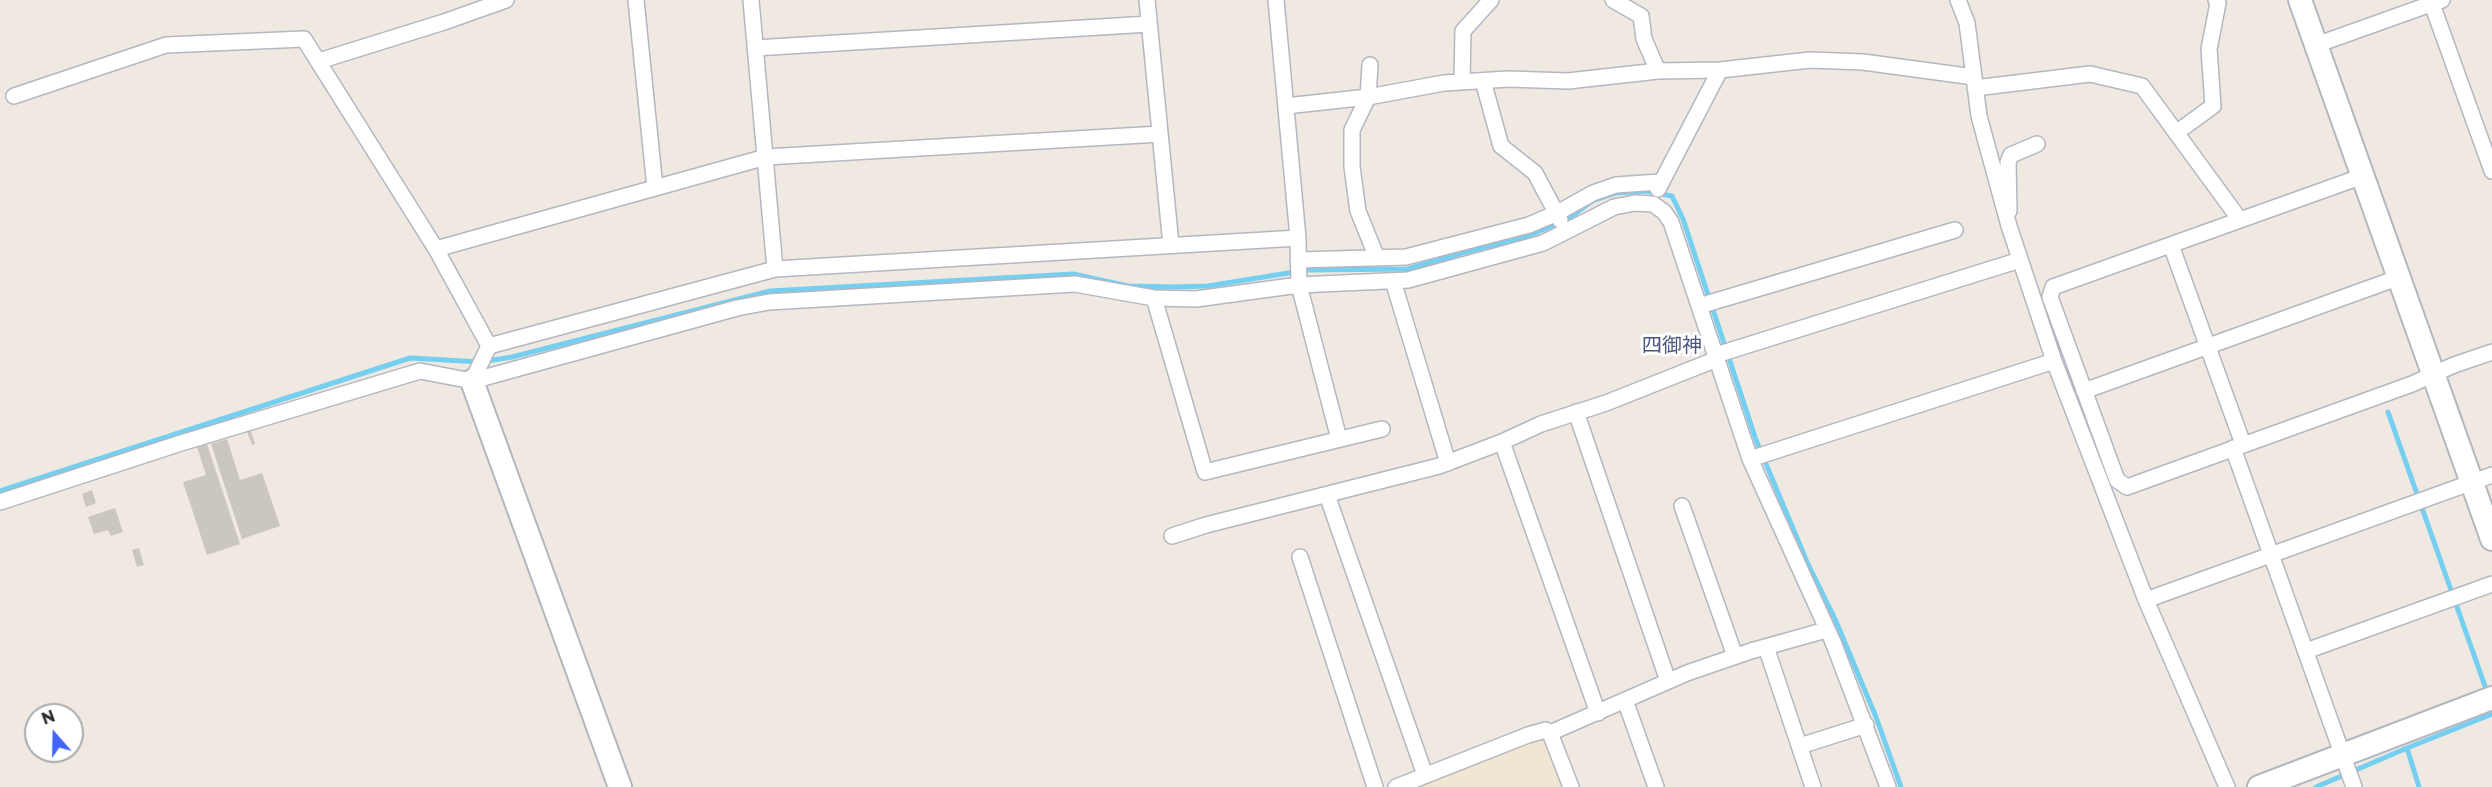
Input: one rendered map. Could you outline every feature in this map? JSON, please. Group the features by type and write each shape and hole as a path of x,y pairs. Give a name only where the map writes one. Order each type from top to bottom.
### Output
{"street":[{"path":"319,61 506,0"},
{"path":"636,0 655,188"},
{"path":"751,0 775,269"},
{"path":"1147,0 1171,245"},
{"path":"1276,0 1298,238 1299,285 1339,439"},
{"path":"1462,82 1463,31 1491,0"},
{"path":"1612,0 1641,16 1644,39 1658,71"},
{"path":"1958,0 1967,23 1979,116 2009,226 2054,361 2146,600 2227,787"},
{"path":"2175,133 2213,106 2209,49 2218,3 2216,0"},
{"path":"2300,0 2435,374 2482,479 2492,539"},
{"path":"2316,45 2437,2 2492,171"},
{"path":"755,48 1149,24"},
{"path":"14,96 166,45 304,39 436,249 489,346"},
{"path":"1286,106 1368,97 1462,82 1568,81 1658,71 1720,70 1810,60 1863,62 1974,82 2090,74 2142,86 2240,220"},
{"path":"1370,65 1368,97 1352,130 1352,167 1358,211 1377,258"},
{"path":"1298,261 1406,257 1529,225 1562,223 1635,203 1657,192 1720,70"},
{"path":"1483,81 1501,146 1535,173 1562,223"},
{"path":"436,249 766,158 1160,134"},
{"path":"2009,226 2008,162 2011,155 2037,144"},
{"path":"2363,176 2053,287 2049,297 2117,480 2127,488 2492,352"},
{"path":"0,502 181,443 420,371 472,381 737,308 769,302 1075,284 1154,298 1196,299 1299,285 1408,280 1542,243 1593,193 1616,185 1657,192"},
{"path":"1657,192 1664,212 1671,222 1708,303 1722,354 1759,456 1826,630 1866,725 1888,787"},
{"path":"1708,303 1955,230"},
{"path":"620,787 472,381 489,346 775,269 1298,238"},
{"path":"2171,245 2207,346 2271,554 2349,772"},
{"path":"1172,536 1206,525 1448,462 1503,442 1540,424 1606,403 1722,354 2020,260"},
{"path":"2084,391 2400,277"},
{"path":"1393,281 1448,462"},
{"path":"1154,298 1205,472 1382,429"},
{"path":"1759,456 2054,361"},
{"path":"1576,412 1668,681"},
{"path":"1503,442 1598,712"},
{"path":"2146,600 2482,479"},
{"path":"1327,495 1425,775"},
{"path":"1682,506 1735,656"},
{"path":"1300,556 1376,787"},
{"path":"2306,651 2492,584"},
{"path":"1550,733 1668,681 1735,656 1826,630"},
{"path":"1766,647 1813,787"},
{"path":"2259,787 2349,772 2492,699"},
{"path":"1625,700 1656,787"},
{"path":"1800,746 1866,725"},
{"path":"1396,787 1546,730 1550,733 1571,787"}],"shaded area":[{"path":"1542,738 1562,787 1410,787"}],"building":[{"path":"250,428 255,444 252,445 246,429"},
{"path":"227,439 240,480 262,473 280,526 242,539 211,444"},
{"path":"207,444 240,544 207,555 183,482 206,475 197,447"},
{"path":"92,490 96,503 86,507 82,494"},
{"path":"115,508 123,532 111,536 108,530 94,534 88,517"},
{"path":"139,548 144,565 137,567 132,550"}],"waterway":[{"path":"0,491 410,358 481,362 512,357 770,291 1073,274 1128,286 1208,286 1307,270 1408,269 1465,252 1521,239 1568,219 1592,201 1616,193 1646,191 1672,196 1683,219 1756,440 1876,717 1901,787"},
{"path":"2388,412 2486,689"},
{"path":"2407,748 2492,714"},
{"path":"2316,787 2407,748 2419,787"}],"district":[{"name":"四御神","path":"1672,346"}]}
